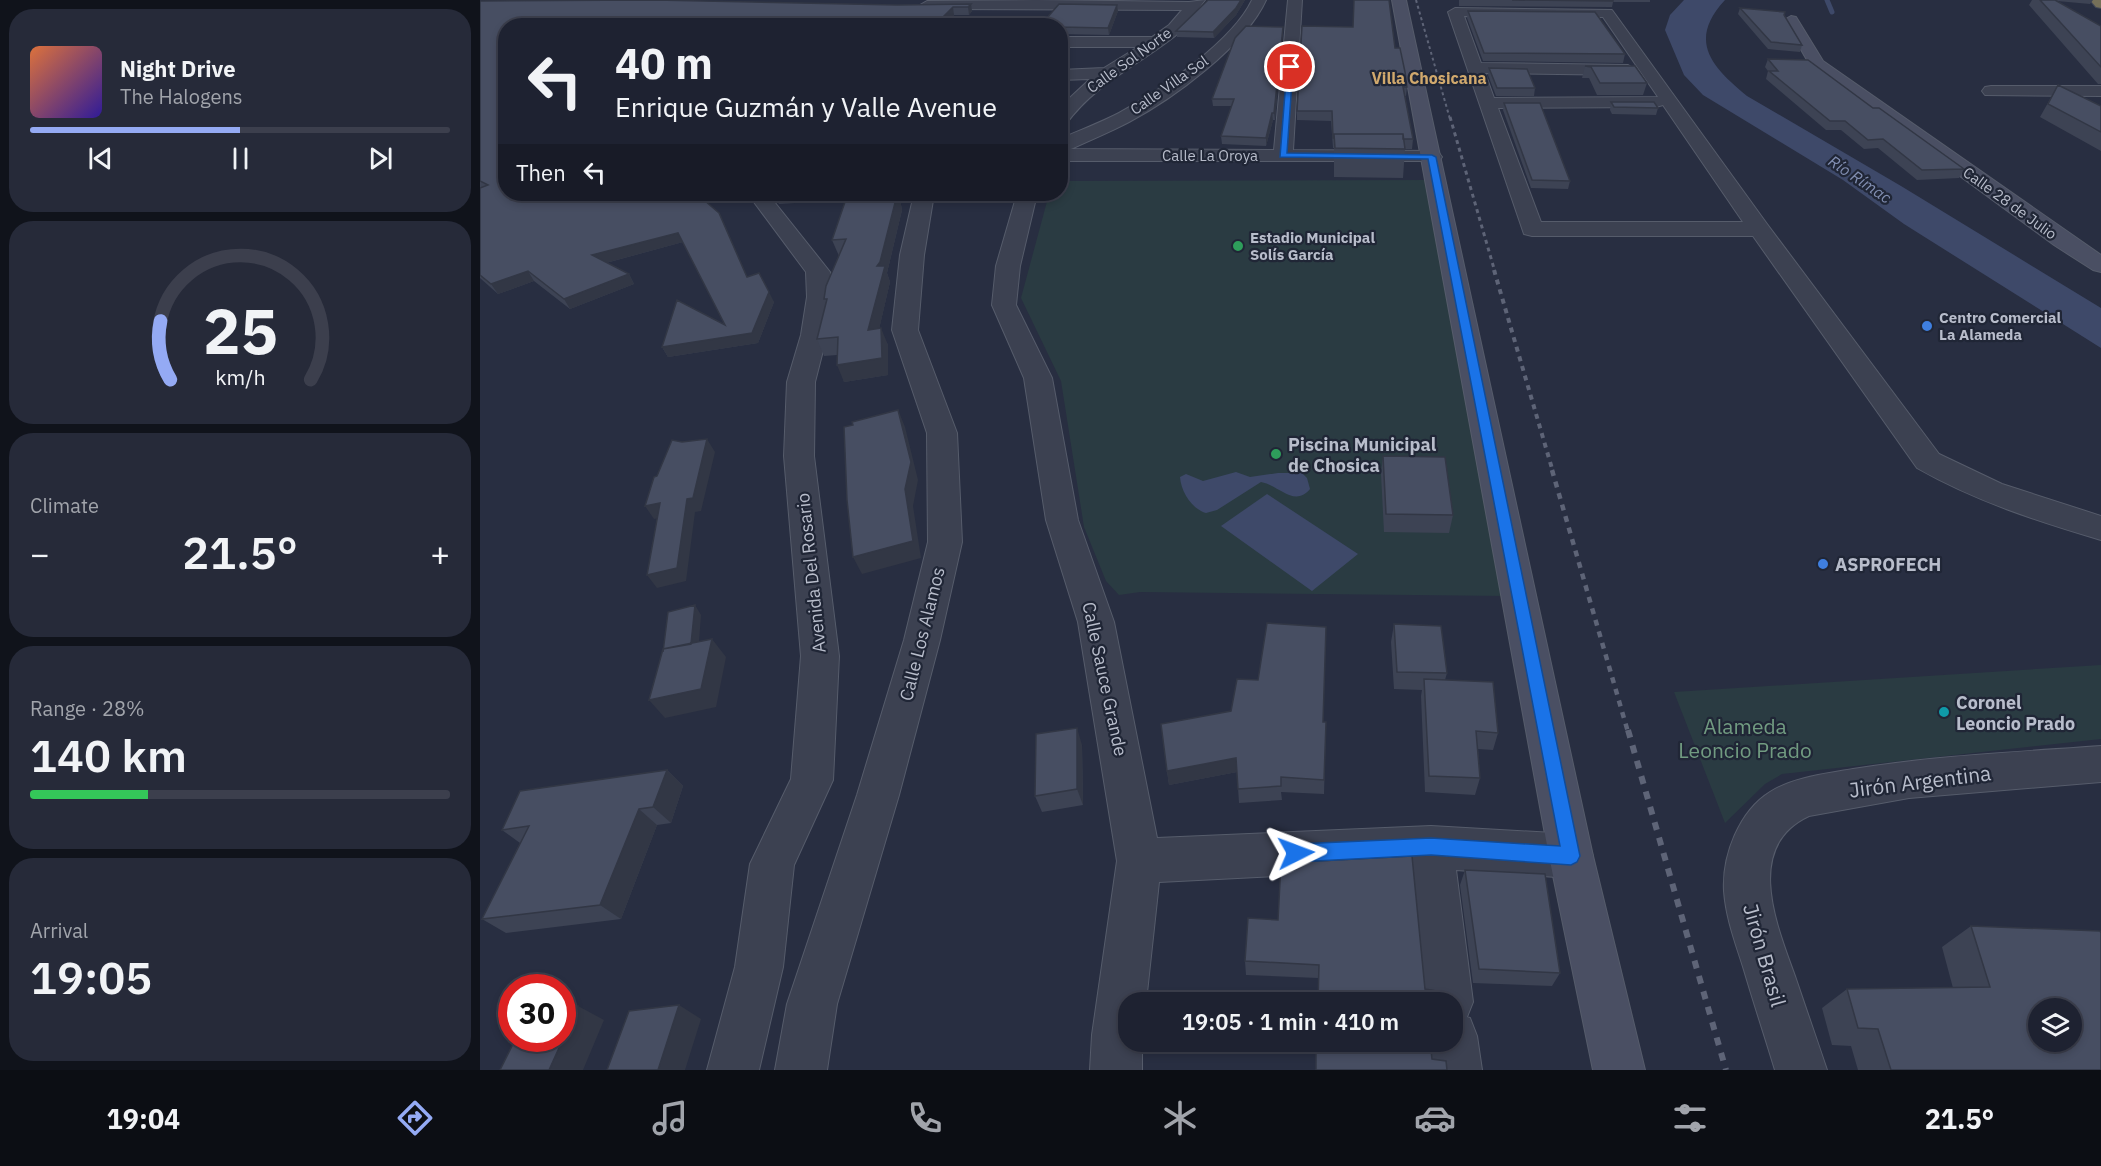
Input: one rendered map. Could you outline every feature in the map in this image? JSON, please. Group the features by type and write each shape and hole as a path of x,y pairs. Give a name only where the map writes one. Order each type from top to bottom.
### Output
{"highway":[{"path":"2097,0 2101,4"}],"street":[{"path":"657,0 706,2"},
{"name":"Calle Villa Sol","path":"1068,143 1130,114 1174,84 1250,19 1259,0"},
{"path":"1283,155 1295,0"},
{"path":"1399,0 1571,856 1619,1070"},
{"path":"657,18 684,1"},
{"path":"911,6 1017,2 1195,3"},
{"path":"1009,18 1017,2"},
{"name":"Calle Sol Norte","path":"1068,107 1108,73 1173,29 1195,3"},
{"path":"1442,9 1625,10"},
{"path":"1759,229 1532,229 1455,12 1607,13 1759,229 1928,460 1961,480 2004,499 2101,528"},
{"name":"Calle 28 de Julio","path":"1791,20 1817,64 2062,240 2101,265"},
{"path":"1068,42 1155,42"},
{"path":"1474,68 1647,70"},
{"path":"1068,75 1108,73"},
{"path":"1991,91 2101,91"},
{"path":"1487,103 1670,102"},
{"name":"Calle La Oroya","path":"1068,155 1432,157"},
{"name":"Avenida Del Rosario","path":"733,1070 759,966 772,864 812,780 820,656 799,456 801,382 814,335 819,297 818,272 763,201"},
{"name":"Calle Los Alamos","path":"801,1070 812,1005 881,784 922,640 945,542 942,433 905,330 912,255 923,201"},
{"name":"Calle Sauce Grande","path":"1025,201 1008,266 1004,305 1038,378 1062,520 1096,622 1139,861 1117,1035 1116,1070"},
{"name":"Jirón Argentina","path":"1756,839 1768,820 1785,806 1805,797 1909,779 2101,764"},
{"name":"Jirón Brasil","path":"1756,839 1749,862 1747,889 1751,918 1801,1070"},
{"path":"1139,861 1431,847 1571,856"},
{"path":"1431,847 1447,992"},
{"path":"1454,1052 1456,1070"}],"green space":[{"path":"1430,180 1507,596 1140,592 1119,595 1106,581 1084,527 1061,381 1021,298 1047,201 1068,201 1068,181"},
{"name":"Alameda Leoncio Prado","path":"2101,665 2101,739 1782,774 1765,784 1725,823 1674,692"}],"water":[{"name":"Río Rímac","path":"1684,0 1725,0 1707,28 1706,41 1715,64 1723,75 1747,96 1901,186 2101,308 2101,348 1904,224 1843,180 1703,95 1684,75 1665,30 1670,15"},
{"path":"1236,472 1250,477 1278,473 1302,473 1307,478 1310,489 1304,494 1292,496 1261,482 1217,510 1206,513 1196,508 1188,499 1180,477 1186,474 1203,481"},
{"path":"1267,494 1358,554 1312,591 1221,526"}],"building":[{"path":"654,0 897,5 971,4 968,7 953,7 942,18 498,18 498,201 705,201 719,213 747,277 759,273 769,292 752,333 662,347 677,300 725,325 678,233 592,255 629,274 564,299 528,271 491,284 480,275 480,188 488,185 480,181 480,1"},
{"path":"1208,0 1241,0 1213,32 1176,31"},
{"path":"1354,0 1389,0 1395,48 1400,48 1405,72 1407,87 1403,87 1413,139 1403,139 1403,134 1334,134 1333,138 1332,111 1297,111 1302,26 1353,27"},
{"path":"1512,0 1613,0 1613,1"},
{"path":"2040,0 2055,0 2101,26 2101,67"},
{"path":"1059,4 1117,5 1108,28 1068,27 1068,18 1047,18"},
{"path":"1740,8 1785,12 1784,15 1802,45 1771,42"},
{"path":"1468,11 1595,12 1625,54 1484,53"},
{"path":"1246,26 1283,27 1274,113 1272,113 1266,138 1221,136 1234,99 1212,99 1235,38"},
{"path":"1768,59 1808,60 1873,108 1879,108 1964,169 1922,170 1883,139 1868,140 1845,121 1830,121 1769,71 1778,71"},
{"path":"1585,66 1635,66 1647,83 1600,83 1591,67"},
{"path":"1489,68 1527,69 1535,88 1497,88"},
{"path":"2058,85 2101,106 2101,132 2048,104"},
{"path":"1611,102 1654,102 1658,108 1614,107"},
{"path":"1504,103 1540,103 1570,181 1532,180"},
{"path":"1334,134 1403,134 1405,149 1335,148"},
{"path":"845,201 895,201 877,266 885,266 868,330 881,328 882,358 837,365 838,337 817,339 827,299 824,299 826,286 846,239 832,240"},
{"path":"898,410 911,462 905,489 913,541 853,557 847,500 844,427 853,425 852,422"},
{"path":"707,439 693,498 687,499 677,568 647,575 660,503 645,506 654,477 657,476 672,440 682,442"},
{"path":"1383,456 1445,457 1453,515 1386,514"},
{"path":"695,605 691,644 663,649 668,612"},
{"path":"1267,623 1326,627 1324,780 1281,777 1281,786 1238,789 1236,758 1167,771 1161,724 1231,711 1237,679 1258,680"},
{"path":"1394,624 1441,626 1447,673 1397,672"},
{"path":"712,639 701,689 649,700 663,649"},
{"path":"1424,679 1493,682 1498,733 1476,731 1480,778 1429,776"},
{"path":"1077,728 1077,789 1035,796 1036,734"},
{"path":"667,770 653,807 639,809 600,905 482,919 529,826 502,830 520,791"},
{"path":"1412,856 1425,989 1442,992 1318,992 1319,965 1245,961 1248,918 1278,920 1281,863"},
{"path":"1465,870 1545,874 1560,973 1479,969"},
{"path":"1971,926 2100,931 2101,1070 1891,1070 1878,1029 1858,1028 1847,989 1990,987"},
{"path":"679,1005 658,1070 607,1070 629,1011"},
{"path":"509,1052 557,1052 549,1070 500,1070"},
{"path":"1316,1052 1431,1052 1432,1059 1446,1061 1447,1070 1316,1070"}],"waterway":[{"path":"1827,0 1832,12"}],"railway":[{"path":"1416,0 1450,119"},
{"path":"1450,117 1495,272"},
{"path":"1494,270 1553,472"},
{"path":"1552,470 1628,732"},
{"path":"1628,730 1726,1070"}],"place":[{"name":"Estadio Municipal Solís García","path":"1238,246"},
{"name":"Centro Comercial La Alameda","path":"1927,326"},
{"name":"Piscina Municipal de Chosica","path":"1276,454"},
{"name":"ASPROFECH","path":"1823,564"},
{"name":"Coronel Leoncio Prado","path":"1944,712"}],"district":[{"name":"Villa Chosicana","path":"1429,78"}],"route":[{"path":"1290,67 1283,155 1432,157 1571,856 1431,847 1296,853"}]}
